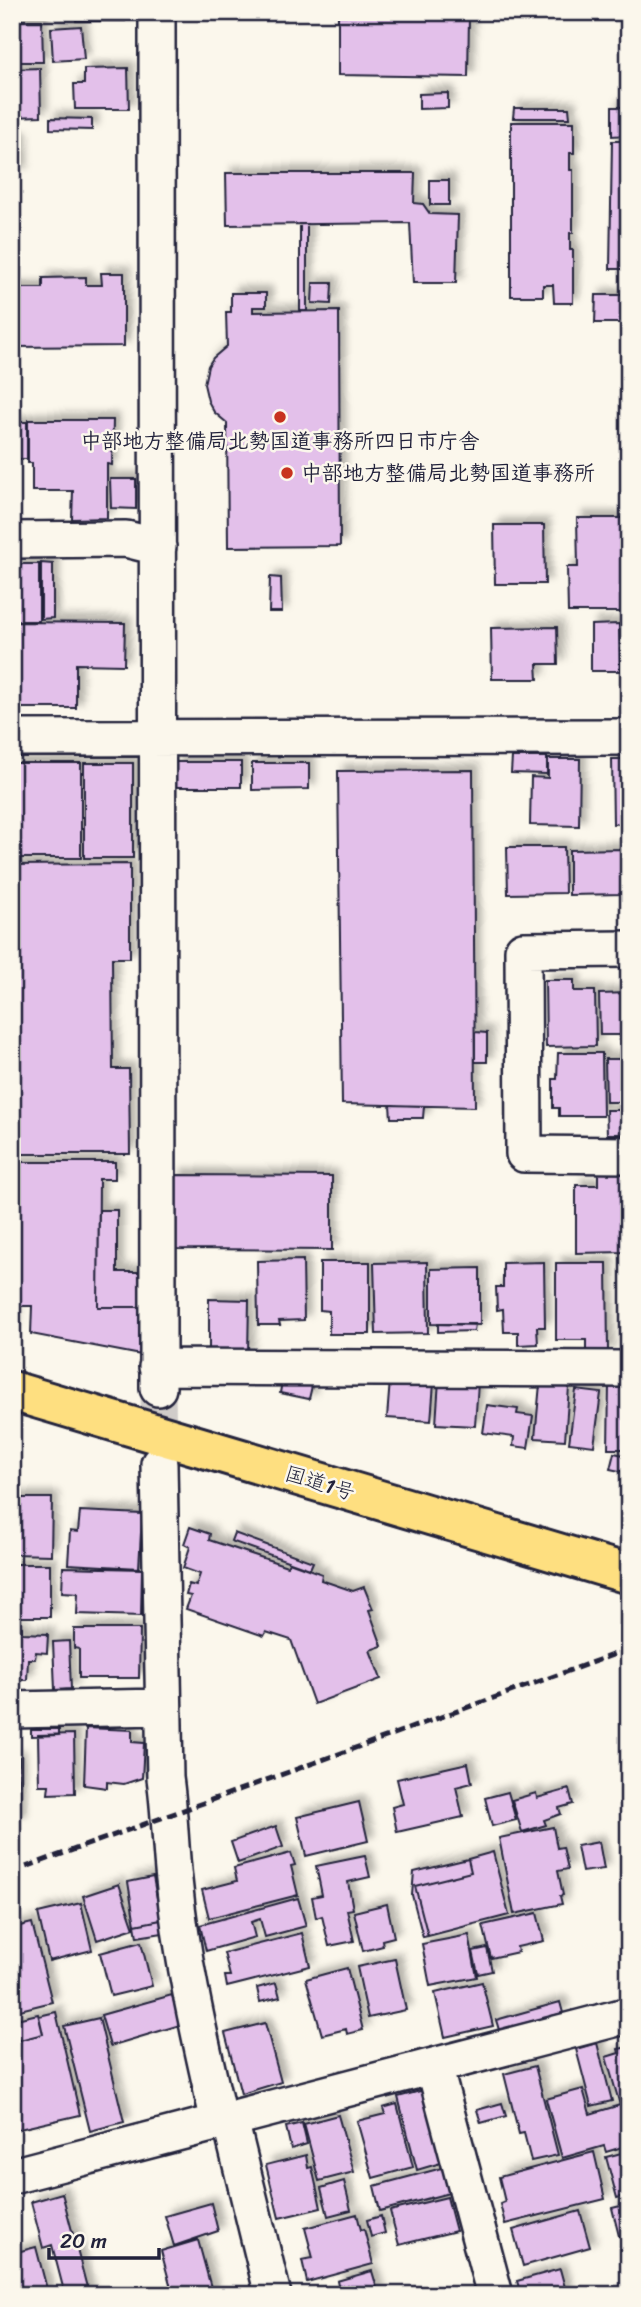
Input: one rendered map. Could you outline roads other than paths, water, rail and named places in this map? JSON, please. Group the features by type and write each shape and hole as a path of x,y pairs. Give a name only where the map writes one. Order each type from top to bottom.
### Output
{"highway":[{"name":"国道1号","path":"12,1391 629,1574"}],"street":[{"path":"157,12 157,1378 629,1369"},
{"path":"12,540 126,538 158,547"},
{"path":"12,737 629,737"},
{"path":"629,949 523,950 524,1154 629,1155"},
{"path":"159,1464 165,1778 174,1880 192,2004 272,2295"},
{"path":"12,1710 163,1707"},
{"path":"12,2176 629,2015"},
{"path":"434,2066 495,2295"}],"tunnel":[{"path":"158,1388 159,1462"}],"railway":[{"path":"12,1872 629,1649"}],"place":[{"name":"中部地方整備局北勢国道事務所四日市庁舎","path":"280,417"},
{"name":"中部地方整備局北勢国道事務所","path":"287,473"}]}
